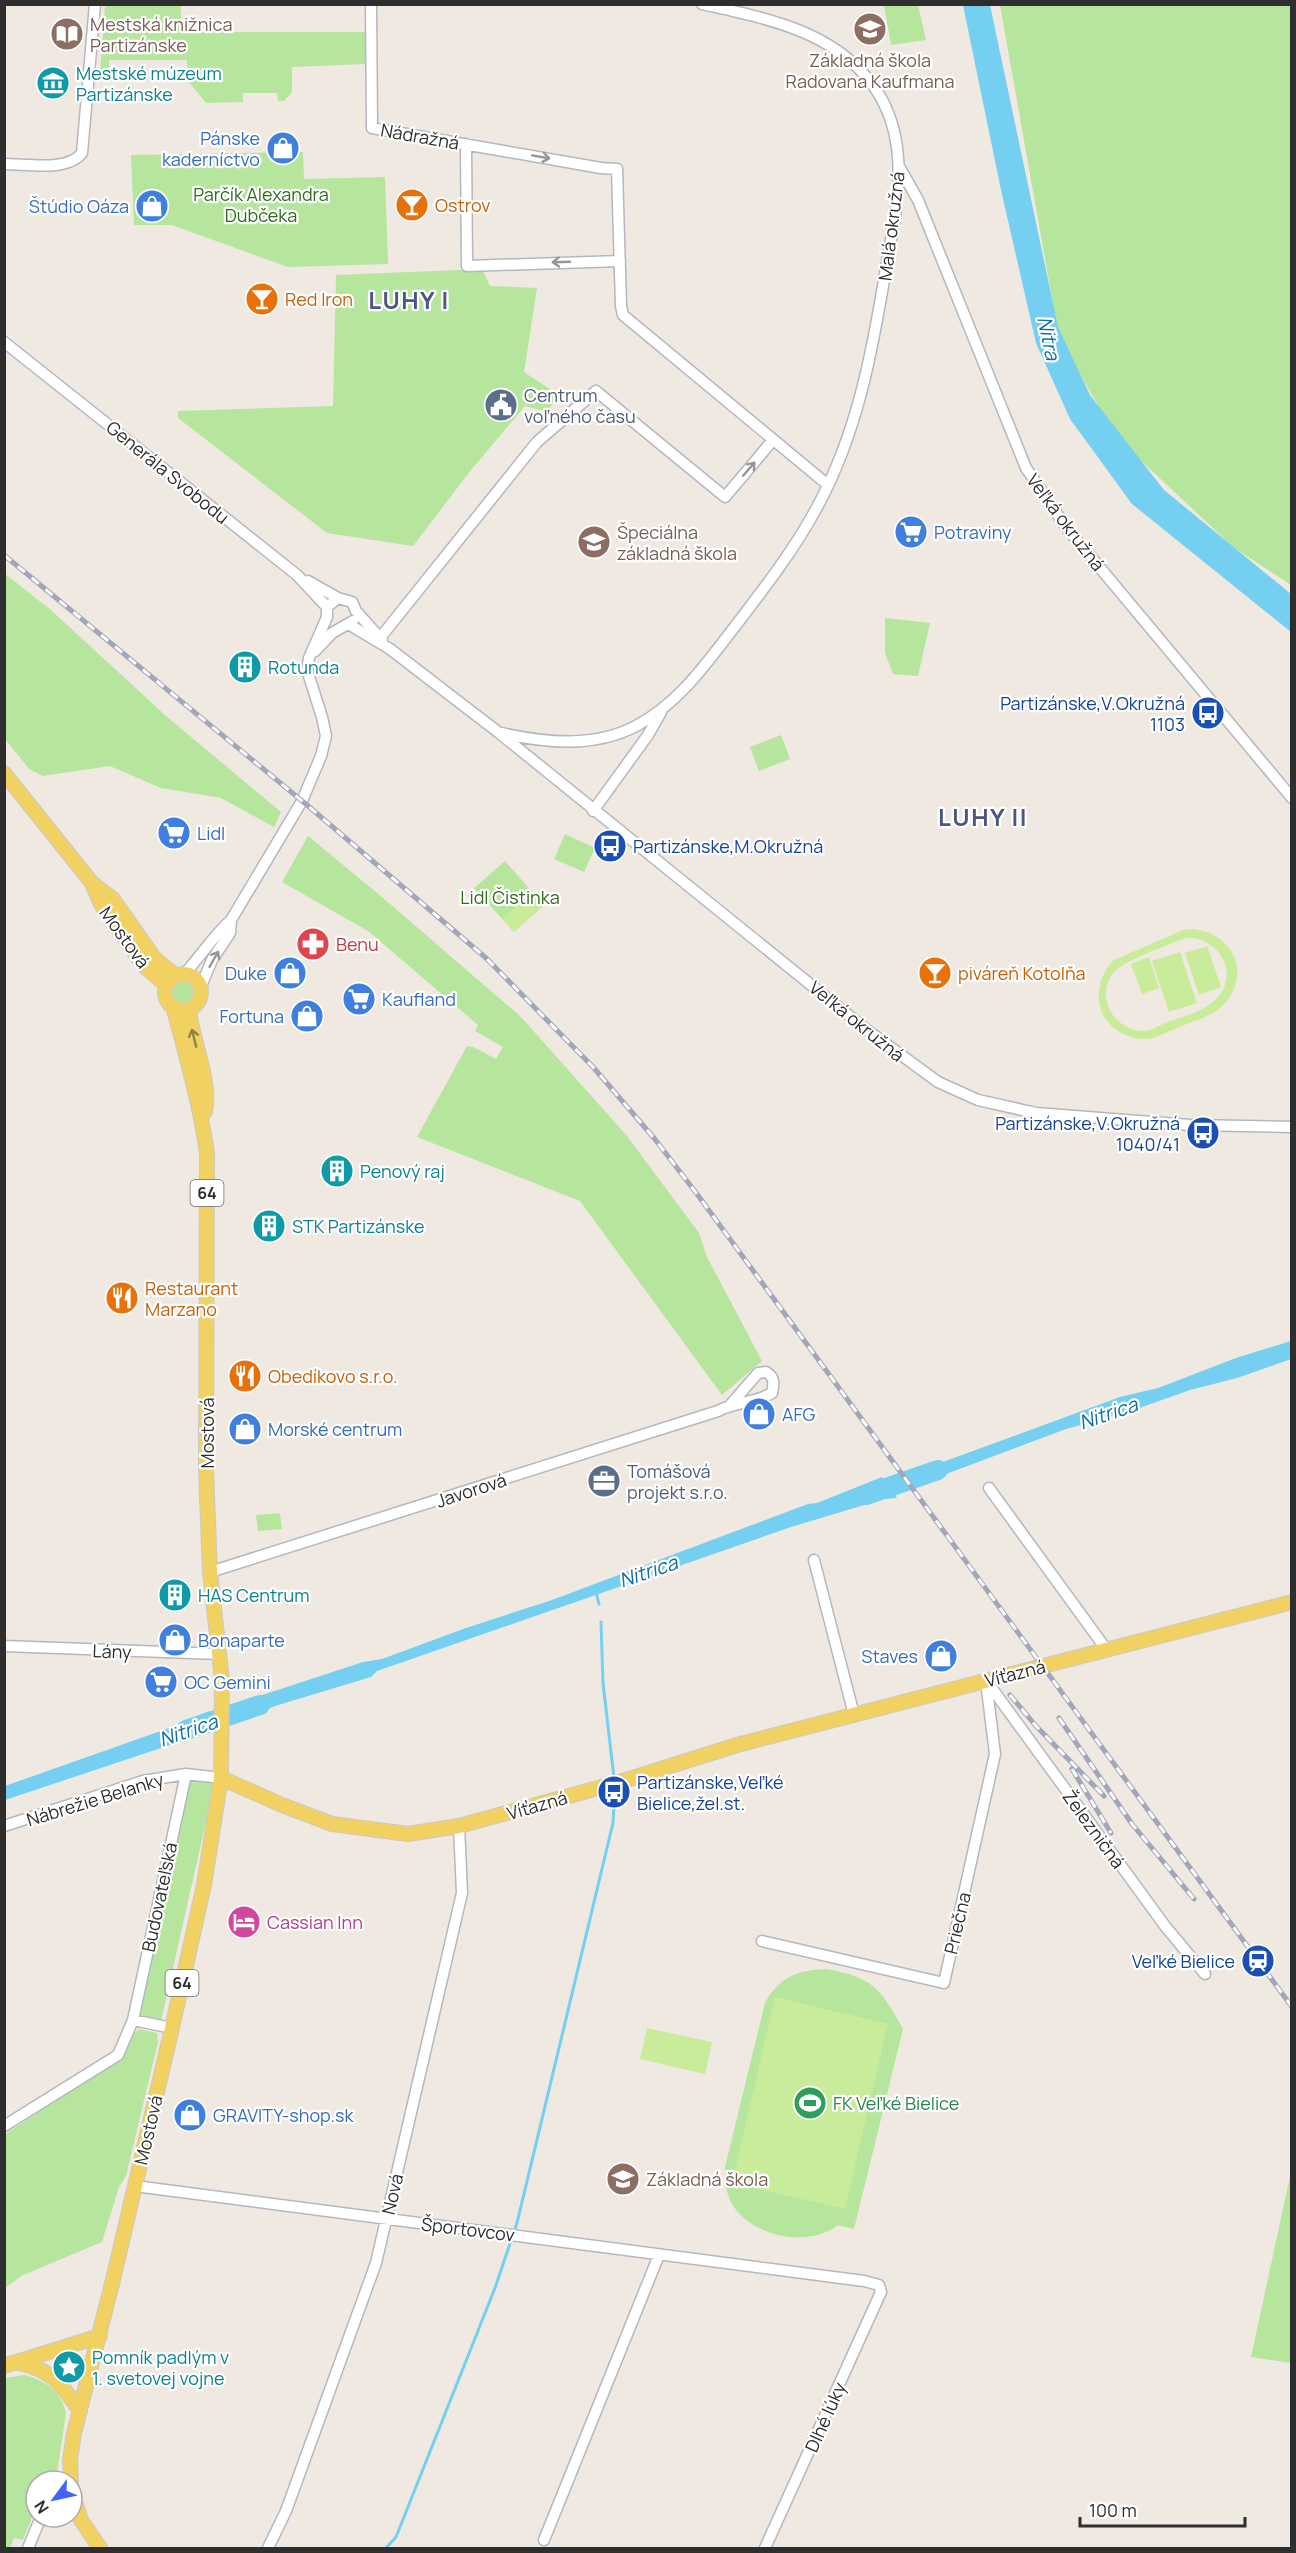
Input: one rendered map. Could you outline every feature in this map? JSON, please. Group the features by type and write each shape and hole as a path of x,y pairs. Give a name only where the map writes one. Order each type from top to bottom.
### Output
{"main road":[{"name":"Mostová","path":"4,773 92,883 102,906 144,966 175,978"},
{"path":"173,1006 181,1010 189,1009 200,1000 201,986 195,977 175,978"},
{"name":"64","path":"173,1006 166,998 175,978"},
{"name":"Mostová","path":"71,2469 71,2447 100,2336 204,1885 221,1778 222,1690 210,1572 206,1470 207,1153 202,1120 173,1006"},
{"name":"Mostová","path":"189,1009 192,1032 202,1066 206,1108 202,1120"},
{"name":"Víťazná","path":"221,1778 332,1824 408,1834 459,1826 615,1783 737,1745 1292,1602"},
{"path":"11,2364 100,2336"},
{"path":"11,2364 36,2366 53,2376 64,2387 80,2411"},
{"path":"84,2524 100,2548"}],"street":[{"path":"4,164 64,165 77,160 82,153 95,4"},
{"name":"Nádražná","path":"371,4 372,128 617,169 620,261"},
{"name":"Malá okružná","path":"498,732 537,741 592,740 633,728 661,711 679,696 758,597 806,526 828,485 856,414 872,355 889,252 900,167 896,135 880,98 866,76 840,50 808,32 702,4"},
{"path":"466,144 467,266 620,261 621,306 627,320 828,485"},
{"name":"Veľká okružná","path":"900,167 918,200 1026,468 1066,527 1292,798"},
{"name":"Generála Svobodu","path":"4,342 297,575 327,612"},
{"path":"380,638 537,442 596,391 724,497 773,440"},
{"path":"297,575 338,598 348,599 390,649 498,732"},
{"path":"175,978 204,953 216,933 231,920 302,801 321,756 326,736 307,670 309,658 327,612 338,598"},
{"path":"309,658 345,626 356,611"},
{"path":"327,612 332,624 345,626 390,649"},
{"name":"Malá okružná","path":"593,811 648,735 661,711"},
{"name":"Veľká okružná","path":"498,732 593,811 913,1066 938,1082 978,1100 1036,1113 1191,1125 1292,1127"},
{"path":"201,986 212,960 230,933 231,920"},
{"name":"Javorová","path":"210,1572 717,1411 731,1404"},
{"path":"989,1488 1106,1649"},
{"path":"814,1560 854,1715"},
{"name":"Lány","path":"4,1647 219,1654"},
{"name":"Priečna","path":"762,1941 944,1983 995,1754 986,1681"},
{"name":"Železničná","path":"986,1681 1165,1926 1206,1974"},
{"name":"Nábrežie Belanky","path":"7,1827 142,1781 186,1774 221,1778"},
{"name":"Budovateľská","path":"4,2126 118,2055 133,2020 186,1774"},
{"name":"Nová","path":"268,2548 286,2511 376,2263 462,1893 459,1826"},
{"path":"133,2020 172,2028"},
{"name":"Športovcov","path":"135,2186 864,2281 879,2285"},
{"path":"544,2540 659,2254"},
{"name":"Dlhé lúky","path":"765,2548 881,2292 879,2285"},
{"path":"28,2548 36,2529"}],"green space":[{"path":"108,5 181,5 180,32 365,32 365,64 292,67 292,92 284,101 278,101 277,93 243,93 243,102 206,103 188,81 187,60 109,60 109,73 100,72 105,7"},
{"path":"884,5 918,5 926,40 891,45"},
{"path":"1000,5 1291,5 1291,585 1233,547 1117,438 1059,338"},
{"name":"Parčík Alexandra Dubčeka","path":"303,152 304,179 385,177 388,264 288,267 172,225 134,225 131,155"},
{"path":"482,269 490,286 537,288 524,372 557,394 548,412 525,406 471,470 413,546 327,533 178,418 178,411 333,406 336,275"},
{"path":"4,573 52,611 166,716 281,812 274,827 221,798 161,788 110,766 43,776 29,769 5,739"},
{"path":"885,618 930,623 918,676 893,674 885,653"},
{"path":"781,735 790,759 759,771 750,747"},
{"path":"565,834 595,848 584,872 554,859"},
{"path":"308,836 521,1017 627,1136 699,1233 707,1257 762,1361 722,1395 580,1201 417,1137 467,1046 496,1059 503,1047 475,1031 478,1025 368,931 282,882"},
{"name":"Lidl Čistinka","path":"505,861 544,905 514,932 474,888"},
{"path":"532,891 544,905 514,932 502,919"},
{"path":"1193,929 1207,932 1219,938 1228,947 1237,968 1237,981 1232,993 1223,1005 1211,1014 1153,1038 1137,1038 1115,1029 1104,1017 1099,1003 1100,983 1109,965 1114,960 1183,930","holes":["1185,938 1197,939 1216,950 1226,969 1223,990 1215,1000 1198,1011 1147,1031 1133,1029 1116,1019 1110,1011 1106,991 1108,981 1114,972 1137,958"]},
{"path":"1207,946 1221,987 1199,995 1185,953"},
{"path":"1180,952 1197,1003 1169,1012 1152,961"},
{"path":"1149,957 1159,988 1142,994 1131,964"},
{"path":"183,979 192,983 196,992 192,1001 183,1005 174,1001 170,992 174,983"},
{"path":"280,1513 282,1529 258,1531 256,1515"},
{"path":"189,1779 215,1782 161,2021 137,2017"},
{"name":"FK Veľké Bielice","path":"826,1969 855,1976 874,1987 888,2004 903,2029 854,2229 838,2225 813,2236 783,2236 755,2226 734,2207 726,2188 725,2167 765,2003 776,1987 790,1977 807,1971"},
{"name":"FK Veľké Bielice","path":"775,1997 888,2024 845,2209 732,2183"},
{"path":"647,2028 712,2042 705,2074 640,2059"},
{"path":"139,2029 157,2033 158,2042 126,2176 119,2187 102,2242 21,2276 5,2288 5,2134 121,2059 127,2039"},
{"path":"1291,2172 1291,2363 1251,2357"},
{"path":"24,2375 45,2383 60,2398 66,2413 58,2469 24,2469 24,2529 27,2529 23,2540 14,2538 10,2548 5,2548 5,2378"}],"water":[{"name":"Nitra","path":"963,5 990,5 1058,327 1090,395 1164,490 1291,594 1291,632 1132,504 1070,419 1036,343 1001,190"},
{"path":"1291,1341 1291,1359 1237,1378 1190,1390 1131,1411 1066,1429 917,1485 910,1474 1120,1397 1158,1388 1236,1358"},
{"path":"882,1477 897,1498 884,1499 791,1527 377,1671 371,1677 275,1706 236,1723 235,1704 363,1662 382,1659 552,1600"},
{"path":"209,1711 209,1732 5,1800 5,1786 172,1727"}],"waterway":[{"name":"Nitrica","path":"866,1495 938,1470"},
{"path":"596,1592 599,1604"},
{"path":"601,1622 603,1683 614,1778"},
{"name":"Nitrica","path":"186,1730 260,1705"},
{"path":"386,2548 396,2537 495,2288 517,2223 613,1823 615,1787"}],"railway":[{"path":"4,555 307,805 486,958 593,1067 654,1138 697,1194 1292,2007"},
{"path":"1010,1695 1036,1726 1104,1796"},
{"path":"1059,1718 1132,1824 1194,1899"},
{"path":"1072,1769 1111,1833"}],"place":[{"name":"Základná škola Radovana Kaufmana","path":"870,29"},
{"name":"Mestská knižnica Partizánske","path":"67,34"},
{"name":"Mestské múzeum Partizánske","path":"53,83"},
{"name":"Pánske kaderníctvo","path":"283,148"},
{"name":"Ostrov","path":"412,205"},
{"name":"Štúdio Oáza","path":"152,206"},
{"name":"Red Iron","path":"262,299"},
{"name":"Centrum voľného času","path":"501,405"},
{"name":"Potraviny","path":"911,532"},
{"name":"Špeciálna základná škola","path":"594,542"},
{"name":"Rotunda","path":"245,667"},
{"name":"Partizánske,V.Okružná 1103","path":"1208,713"},
{"name":"Lidl","path":"174,833"},
{"name":"Partizánske,M.Okružná","path":"610,846"},
{"name":"Benu","path":"313,944"},
{"name":"Duke","path":"290,973"},
{"name":"piváreň Kotolňa","path":"935,973"},
{"name":"Kaufland","path":"359,999"},
{"name":"Fortuna","path":"307,1016"},
{"name":"Partizánske,V.Okružná 1040/41","path":"1203,1133"},
{"name":"Penový raj","path":"337,1171"},
{"name":"STK Partizánske","path":"269,1226"},
{"name":"Restaurant Marzano","path":"122,1298"},
{"name":"Obedíkovo s.r.o.","path":"245,1376"},
{"name":"AFG","path":"759,1414"},
{"name":"Morské centrum","path":"245,1429"},
{"name":"Tomášová projekt s.r.o.","path":"604,1481"},
{"name":"HAS Centrum","path":"175,1595"},
{"name":"Bonaparte","path":"175,1640"},
{"name":"Staves","path":"941,1656"},
{"name":"OC Gemini","path":"161,1682"},
{"name":"Partizánske,Veľké Bielice,žel.st.","path":"614,1792"},
{"name":"Cassian Inn","path":"244,1922"},
{"name":"Veľké Bielice","path":"1258,1961"},
{"name":"FK Veľké Bielice","path":"810,2103"},
{"name":"GRAVITY-shop.sk","path":"190,2115"},
{"name":"Základná škola","path":"623,2179"},
{"name":"Pomník padlým v 1. svetovej vojne","path":"69,2367"}],"district":[{"name":"LUHY I","path":"409,299"},
{"name":"LUHY II","path":"983,816"}]}
